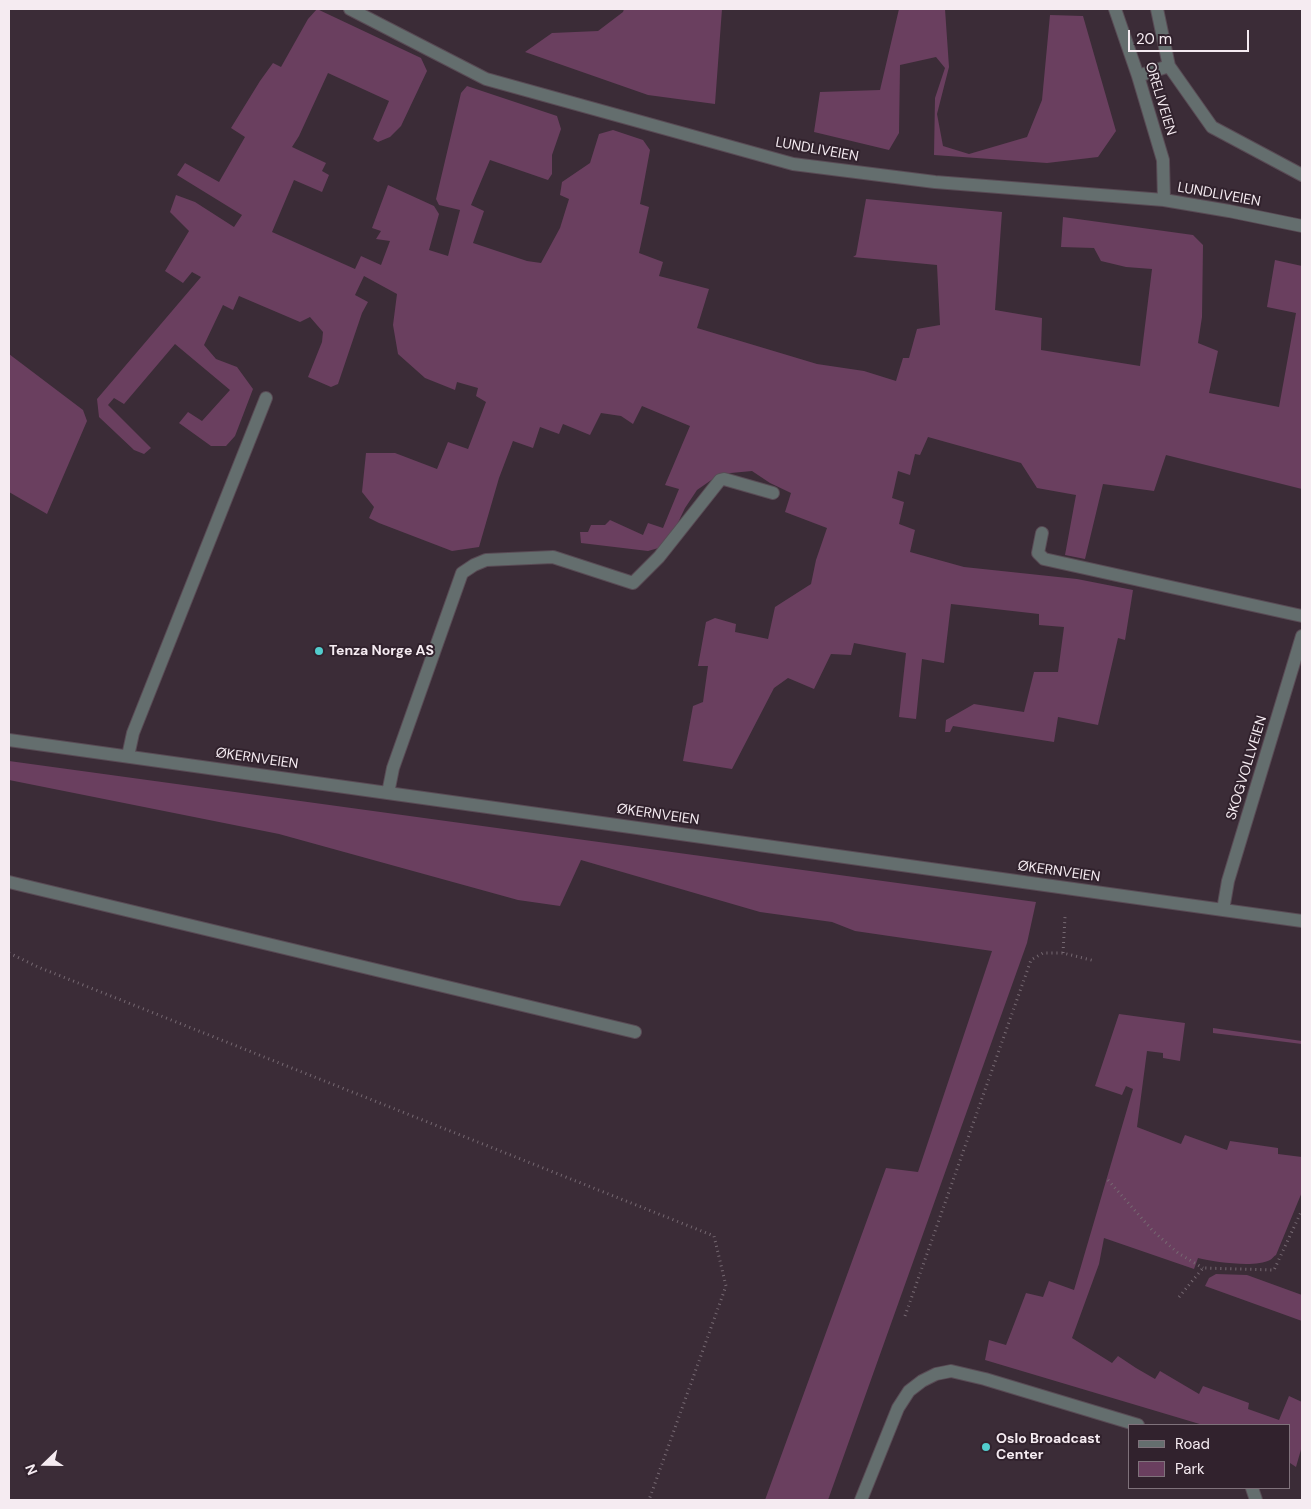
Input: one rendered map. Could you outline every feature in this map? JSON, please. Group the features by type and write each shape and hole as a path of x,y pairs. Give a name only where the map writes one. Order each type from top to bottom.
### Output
{"street":[{"name":"LUNDLIVEIEN","path":"350,9 486,79 793,164 934,182 1083,192 1164,200 1229,210 1302,226"},
{"name":"ORELIVEIEN","path":"1115,9 1138,76 1163,160 1164,200"},
{"path":"1157,9 1168,66 1212,127 1302,175"},
{"path":"1138,76 1168,66"},
{"path":"128,756 133,733 266,398"},
{"path":"388,793 392,768 462,573 486,560 553,557 633,583 659,557 720,480 724,479 773,493"},
{"path":"1042,533 1038,553 1044,559 1302,616"},
{"name":"SKOGVOLLVEIEN","path":"1222,910 1228,881 1302,636"},
{"name":"ØKERNVEIEN","path":"9,740 1302,921"},
{"path":"9,882 635,1032"},
{"path":"861,1500 898,1408 909,1390 936,1374 951,1371 985,1379 1135,1424"}],"path":[{"path":"9,953 38,967 714,1236 726,1286 649,1500"},
{"path":"904,1316 1031,960 1043,953 1063,954 1096,961"},
{"path":"1108,1180 1152,1231 1178,1253 1203,1268 1274,1270 1302,1210"},
{"path":"1179,1297 1203,1268"}],"green space":[{"path":"317,9 421,58 427,71 401,126 390,137 378,142 373,139 389,101 328,73 292,147 326,163 322,171 329,175 322,192 294,180 272,232 355,269 361,256 381,265 390,241 376,239 381,231 372,228 388,185 434,206 439,214 429,250 448,256 460,210 439,205 436,199 461,93 467,86 557,116 561,129 552,155 552,174 548,180 490,160 471,205 484,211 473,243 527,261 541,263 560,228 569,199 560,195 562,182 590,163 599,134 613,130 643,140 650,150 640,204 649,207 639,253 663,262 659,276 709,289 697,328 817,364 864,371 896,381 903,358 909,358 917,329 940,325 937,265 853,257 856,255 866,199 1002,212 995,310 1042,318 1041,350 1140,366 1152,269 1126,267 1101,261 1094,248 1061,247 1063,217 1193,235 1203,245 1202,317 1198,343 1218,351 1209,393 1279,407 1296,313 1267,307 1275,260 1302,266 1302,489 1166,455 1154,491 1103,484 1085,559 1065,555 1076,495 1037,488 1021,463 928,437 920,455 915,454 910,475 898,471 892,498 904,502 899,524 915,530 910,552 964,567 1077,579 1133,590 1125,640 1118,638 1098,725 1058,717 1054,742 953,726 950,732 945,732 946,720 974,704 1024,712 1034,672 1058,672 1064,627 1039,625 1039,614 951,604 944,663 922,659 916,719 899,717 906,653 854,643 851,655 831,654 814,689 788,678 774,688 732,769 683,761 693,706 703,702 708,666 698,666 706,622 715,618 736,624 735,632 768,639 775,607 811,584 816,560 827,528 785,512 791,493 770,483 752,471 720,474 697,490 685,508 673,533 662,547 648,551 581,543 580,532 588,532 591,525 605,525 610,520 643,535 648,523 663,528 679,489 665,485 690,426 642,406 633,424 621,416 601,413 590,435 563,424 559,434 540,427 533,448 513,441 499,478 479,547 452,551 379,523 369,518 374,507 362,492 366,453 395,453 437,469 448,442 468,449 486,402 476,396 478,388 457,382 455,390 425,378 398,354 393,325 397,294 364,276 355,295 368,302 362,313 338,384 331,387 308,377 322,342 323,332 310,317 300,322 239,296 233,310 223,305 204,345 216,359 237,367 253,389 235,436 226,446 211,446 179,423 188,412 202,421 230,390 175,344 124,404 114,398 108,405 151,448 144,454 134,450 99,417 97,399 201,277 192,272 183,283 165,271 189,231 170,212 176,195 195,202 234,227 242,215 177,175 185,163 219,182 245,137 231,128 273,63 281,67 308,19"},
{"path":"624,9 722,9 715,104 648,95 525,52 552,33 598,31 623,12"},
{"path":"899,9 945,9 949,67 937,114 943,146 969,154 1027,137 1042,100 1050,15 1083,16 1116,131 1098,157 1047,163 934,155 935,98 945,68 936,57 900,65 899,133 889,150 814,132 820,92 880,90"},
{"path":"9,354 83,410 87,421 47,514 9,492"},
{"path":"9,761 1036,902 1027,943 828,1500 765,1500 886,1168 918,1172 992,951 855,931 832,922 760,912 581,860 560,906 518,900 279,834 9,780"},
{"path":"1119,1014 1185,1023 1180,1061 1163,1058 1163,1053 1147,1051 1137,1127 1181,1144 1185,1135 1227,1150 1230,1141 1278,1148 1278,1154 1302,1157 1302,1192 1276,1255 1270,1260 1255,1264 1234,1264 1198,1258 1194,1269 1104,1238 1099,1264 1072,1338 1112,1363 1118,1356 1155,1379 1160,1371 1199,1394 1203,1386 1249,1403 1248,1409 1279,1420 1289,1396 1302,1402 1302,1446 1296,1467 1291,1464 1291,1424 1200,1424 985,1360 989,1340 1006,1345 1026,1293 1043,1297 1049,1281 1074,1290 1133,1089 1126,1086 1122,1095 1095,1086"},
{"path":"1213,1028 1302,1041 1302,1044 1213,1033"},
{"path":"1216,1274 1247,1275 1302,1295 1302,1321 1205,1286 1209,1278"}],"place":[{"name":"Tenza Norge AS","path":"319,651"},
{"name":"Oslo Broadcast Center","path":"986,1447"}]}
